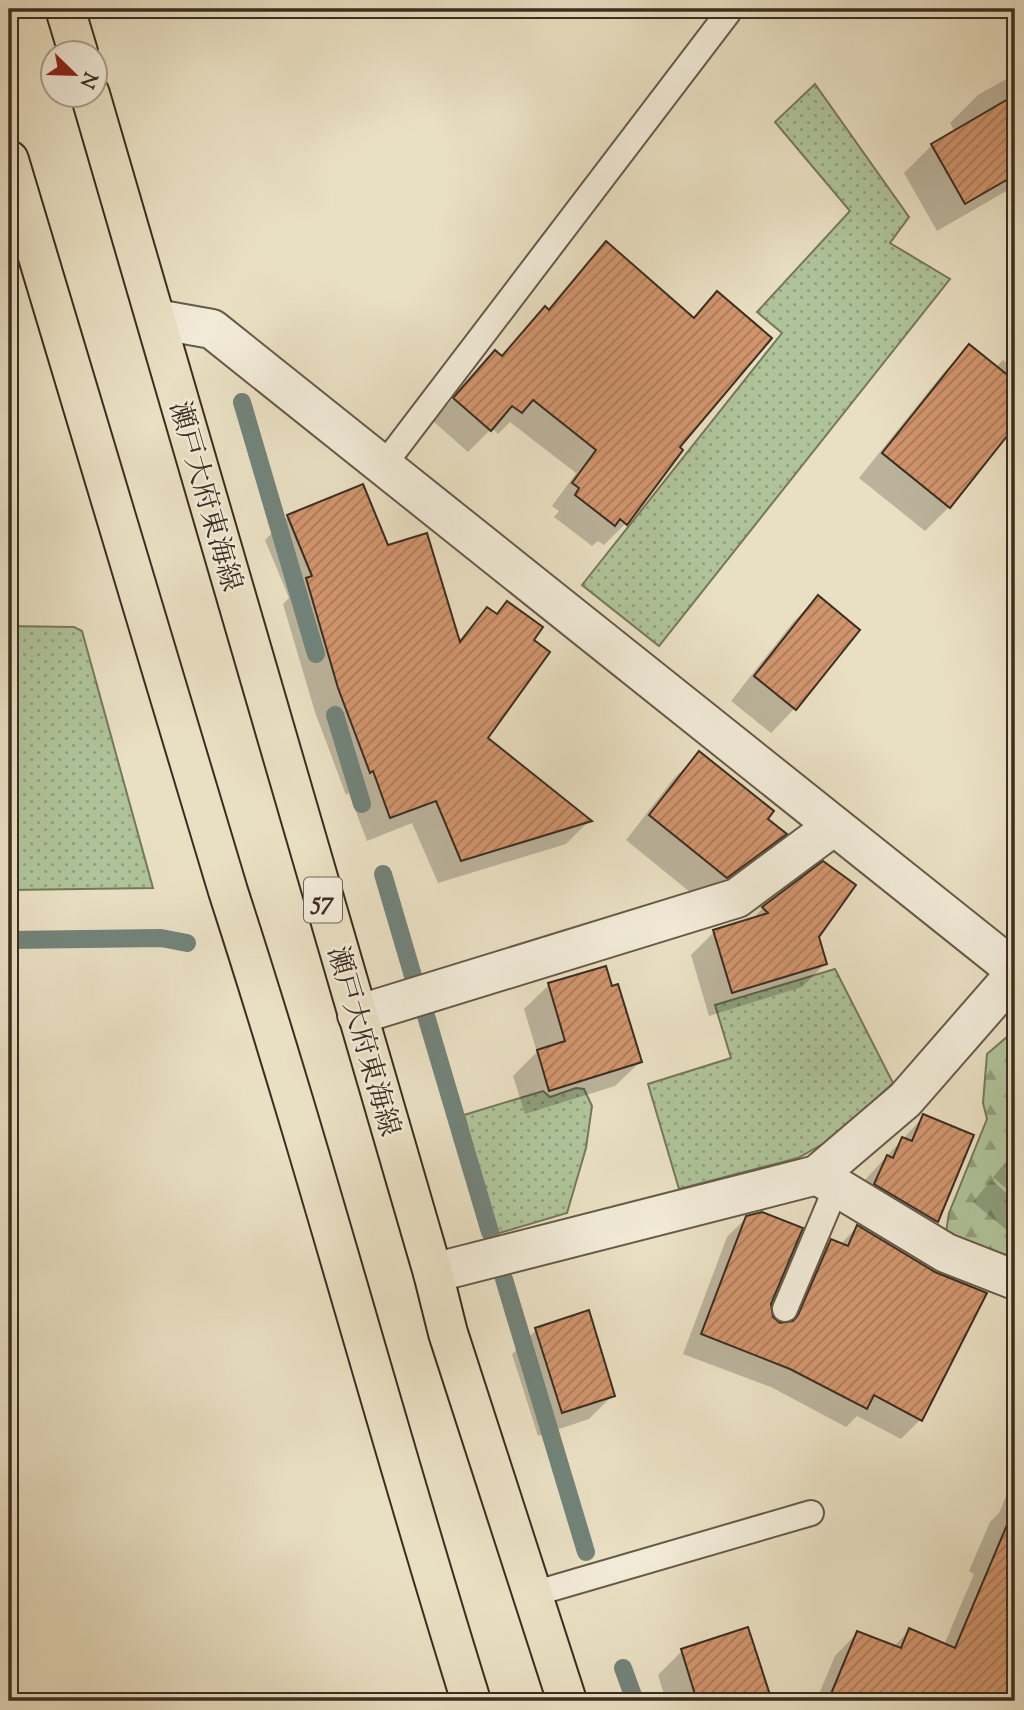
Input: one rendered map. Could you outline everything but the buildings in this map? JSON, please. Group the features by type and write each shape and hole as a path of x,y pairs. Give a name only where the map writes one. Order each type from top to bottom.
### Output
{"main road":[{"path":"65,9 74,38"},
{"name":"瀬戸大府東海線","path":"94,108 433,1273 448,1333 567,1701"},
{"path":"9,160 471,1701"}],"street":[{"path":"156,319 212,329 1015,972 905,1100 827,1181 433,1273"},
{"path":"357,1015 737,898 834,826"},
{"path":"827,1181 946,1254 1015,1280"}],"lane":[{"path":"383,466 729,9"},
{"path":"785,1310 827,1181"},
{"path":"533,1594 811,1513"}],"green space":[{"path":"815,84 909,217 890,243 950,279 659,646 582,585 782,333 757,312 850,211 775,122"},
{"path":"9,626 74,627 82,631 153,888 9,890"},
{"path":"835,969 893,1083 833,1138 798,1158 679,1189 648,1084 731,1058 715,1005"},
{"path":"1015,1030 1015,1177 1007,1195 1009,1206 1015,1212 1015,1266 946,1232 949,1213 987,1119 983,1103 987,1054"},
{"path":"576,1088 584,1089 592,1106 586,1148 567,1213 496,1234 464,1115 543,1091 550,1097"}],"waterway":[{"path":"242,402 316,654"},
{"path":"335,715 362,804"},
{"path":"383,874 413,976"},
{"path":"9,940 161,938 187,943"},
{"path":"424,1009 490,1232"},
{"path":"504,1279 586,1552"},
{"path":"623,1668 635,1701"}]}
